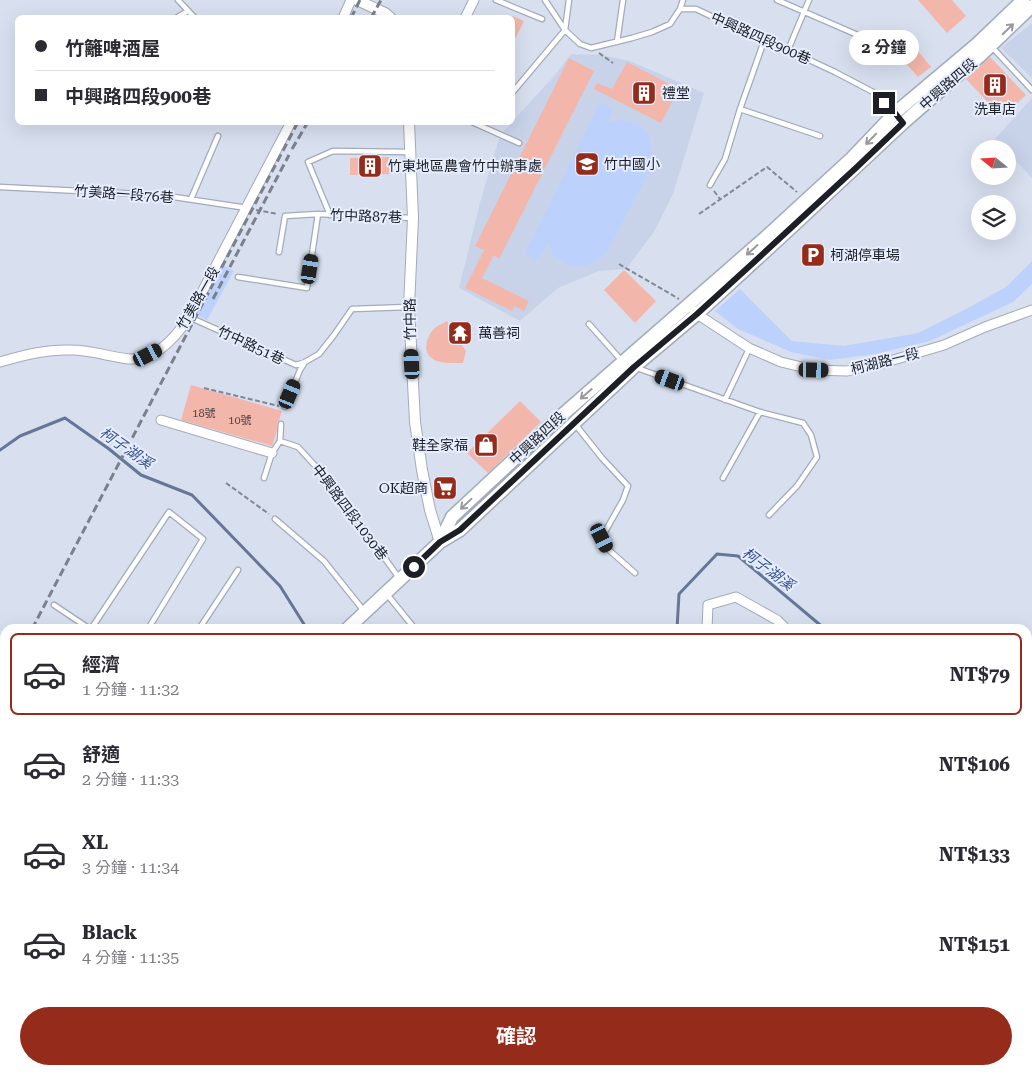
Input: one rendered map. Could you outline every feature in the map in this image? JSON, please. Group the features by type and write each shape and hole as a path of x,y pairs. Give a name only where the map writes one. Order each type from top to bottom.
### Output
{"main road":[{"name":"中興路四段","path":"984,48 1024,0"},
{"name":"中興路四段","path":"440,542 452,517 553,423 628,364 693,309 855,162 899,118 1032,6"},
{"name":"中興路四段","path":"693,309 807,200 855,162"},
{"name":"中興路四段","path":"352,624 440,542 460,530 563,434 628,364"}],"street":[{"path":"344,15 351,0"},
{"path":"357,0 387,15"},
{"path":"466,15 474,0"},
{"name":"竹美路一段","path":"0,362 35,352 71,350 139,359 158,351 169,343 189,317 290,125"},
{"name":"竹中路","path":"409,125 413,218 409,307 415,422 430,510 440,542"},
{"name":"柯湖路一段","path":"693,309 749,348 781,362 814,370 847,371 883,363 944,345 985,327 1032,310"},
{"path":"161,420 272,453"},
{"path":"707,624 708,605 736,597 777,624"}],"lane":[{"path":"178,0 192,15"},
{"path":"496,0 542,19"},
{"path":"545,0 565,30 580,44 591,48 652,32 670,24 680,9 683,0"},
{"path":"515,89 565,30 569,0"},
{"path":"617,42 624,0"},
{"path":"777,0 860,36"},
{"path":"788,50 809,0"},
{"path":"1024,0 1032,6"},
{"name":"中興路四段900巷","path":"680,9 696,9 835,72 873,92 899,118"},
{"path":"181,15 188,11"},
{"path":"710,185 725,159 764,41"},
{"path":"984,48 1032,90"},
{"path":"740,109 820,136"},
{"path":"482,125 519,144"},
{"path":"191,199 218,136"},
{"path":"330,215 308,162 333,151 410,152"},
{"name":"竹美路一段76巷","path":"0,187 161,195 246,208"},
{"path":"238,277 307,288 318,214"},
{"name":"竹中路87巷","path":"285,216 318,214 413,218"},
{"path":"280,252 285,216"},
{"name":"竹中路51巷","path":"189,317 296,365 319,354 352,309 409,307"},
{"path":"589,324 628,364 760,412 802,423 811,435 817,457 797,486 769,515"},
{"path":"725,400 749,348"},
{"path":"285,407 305,362"},
{"path":"723,478 760,412"},
{"path":"553,423 563,434"},
{"path":"574,423 602,458 628,486 624,500 602,538 608,550 635,573"},
{"path":"264,478 272,453 280,441 281,424"},
{"name":"中興路四段1030巷","path":"280,441 298,447 330,482 400,579"},
{"path":"94,624 169,512 203,539 151,624"},
{"path":"275,519 324,561 364,612"},
{"path":"202,624 238,570"},
{"path":"386,592 412,624"},
{"path":"54,605 83,624"}],"path":[{"path":"591,48 613,63"},
{"path":"699,214 767,167 807,200"},
{"path":"710,185 720,199"},
{"path":"246,208 285,216"},
{"path":"620,264 693,309"},
{"path":"204,388 285,407"},
{"path":"226,483 275,519"}],"shaded area":[{"path":"1032,23 1032,78 1001,48"},
{"name":"竹中國小","path":"571,54 601,55 630,61 704,93 673,194 654,232 626,269 599,271 558,288 520,321 459,288 481,199 500,135 509,125 515,125 515,119 555,75"},
{"path":"1032,98 1032,178 1016,161 1016,140 994,140"},
{"path":"600,102 614,109 608,122 624,120 641,126 649,135 652,153 651,169 606,253 596,262 582,267 565,264 552,254 548,242 537,262 525,254"},
{"path":"214,260 234,271 207,320 187,310"},
{"path":"1032,261 1032,284 1013,302 930,341 875,354 830,360 791,352 738,329 715,311 740,289 792,341 844,346 918,333 1006,287"}],"building":[{"path":"918,0 952,0 966,16 947,33"},
{"path":"515,17 524,21 515,39"},
{"path":"918,51 931,67 918,77 905,62"},
{"name":"洗車店","path":"990,57 1026,95 1002,117 966,79"},
{"path":"569,58 594,71 499,259 494,255 482,278 529,301 524,311 514,306 512,311 465,288 484,250 475,246"},
{"name":"禮堂","path":"627,62 679,89 661,123 594,89 597,83 612,89"},
{"name":"竹東地區農會竹中辦事處","path":"390,157 390,174 350,175 350,158"},
{"path":"624,270 656,301 635,323 604,290"},
{"path":"447,321 452,331 460,325 468,335 459,341 466,351 463,363 436,361 429,356 426,349 431,332"},
{"path":"191,385 282,411 277,423 272,446 181,420"},
{"path":"520,401 541,422 488,473 467,453"}],"waterway":[{"name":"柯子湖溪","path":"0,450 20,436 65,418 109,449 141,475 192,495 280,586 304,624"},
{"name":"柯子湖溪","path":"677,624 679,594 717,554 738,556 819,624"}],"railway":[{"path":"352,15 360,0"},
{"path":"373,15 381,0"},
{"path":"35,624 296,125"},
{"path":"292,149 306,125"},
{"path":"213,299 289,155"}],"place":[{"name":"洗車店","path":"995,85"},
{"name":"禮堂","path":"644,93"},
{"name":"竹中國小","path":"587,164"},
{"name":"竹東地區農會竹中辦事處","path":"370,166"},
{"name":"柯湖停車場","path":"813,255"},
{"name":"萬善祠","path":"460,333"},
{"name":"鞋全家福","path":"486,445"},
{"name":"OK超商","path":"445,488"}],"route":[{"path":"414,567 440,542 460,530 634,367 697,314 903,123 884,103"}]}
